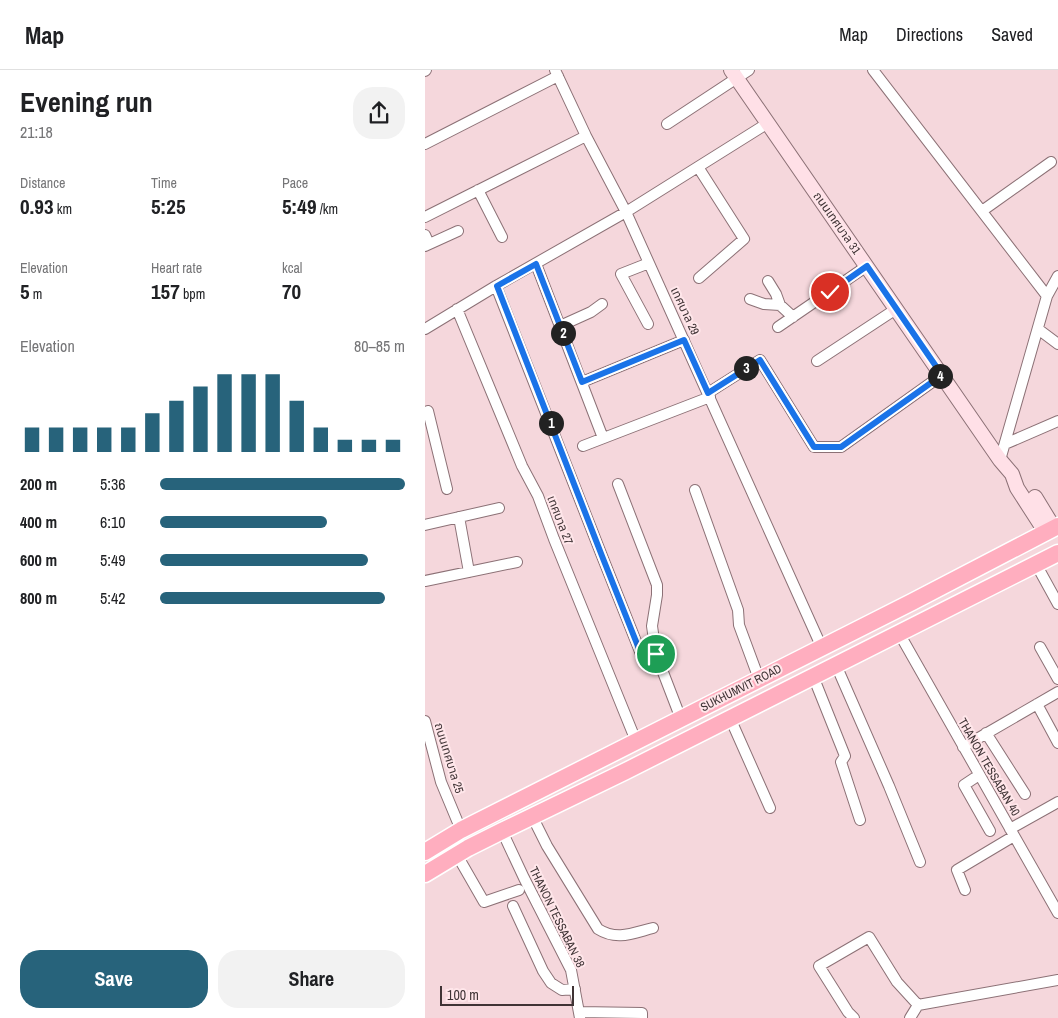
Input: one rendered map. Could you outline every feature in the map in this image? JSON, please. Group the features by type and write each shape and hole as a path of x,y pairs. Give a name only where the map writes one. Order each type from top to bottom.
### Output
{"highway":[{"name":"SUKHUMVIT ROAD","path":"425,852 461,830 1054,530"},
{"path":"1054,530 1058,552"},
{"name":"SUKHUMVIT ROAD","path":"425,874 463,851 502,831 624,772 1058,552"},
{"path":"461,830 463,851"}],"main road":[{"name":"ถนนเทศบาล 31","path":"734,74 1000,460 1012,474 1026,483 1054,530"}],"street":[{"path":"667,124 734,74 749,70"},
{"path":"873,70 1047,296"},
{"path":"425,144 556,73"},
{"name":"เทศบาล 29","path":"556,73 586,136 626,212 821,648"},
{"path":"425,329 626,212 768,124"},
{"path":"425,217 586,136"},
{"path":"981,211 1051,162"},
{"path":"698,167 744,239 699,278"},
{"path":"478,190 502,236"},
{"path":"426,241 458,231"},
{"path":"648,324 621,274 649,263"},
{"path":"536,264 603,438"},
{"path":"778,327 867,266"},
{"path":"1000,460 1047,296 1058,276"},
{"path":"768,281 780,305 793,317"},
{"path":"497,286 643,659 656,654"},
{"path":"750,299 765,304 780,305"},
{"path":"560,326 591,312 601,304"},
{"name":"เทศบาล 27","path":"457,310 522,466 538,496 637,741"},
{"path":"817,361 897,310"},
{"path":"1038,329 1058,344"},
{"path":"582,382 684,340"},
{"path":"583,446 709,395 760,360 814,447 841,447 942,375"},
{"path":"425,413 428,412 447,489"},
{"path":"1005,444 1057,423"},
{"path":"618,484 657,585 652,626 656,654 681,719"},
{"path":"695,490 738,610 739,625 759,679"},
{"path":"425,525 499,508"},
{"path":"459,517 469,572"},
{"path":"425,581 517,562"},
{"path":"1036,564 1058,604"},
{"name":"THANON TESSABAN 40","path":"899,633 1058,913"},
{"path":"1040,647 1058,679"},
{"path":"836,664 920,862"},
{"path":"813,676 845,756 841,762 860,820"},
{"path":"963,747 1058,692"},
{"path":"1037,704 1058,743"},
{"path":"730,718 770,808"},
{"name":"ถนนเทศบาล 25","path":"425,721 441,782 461,830"},
{"path":"987,733 1025,794"},
{"path":"979,775 964,784 989,831"},
{"path":"965,890 957,870 1058,802"},
{"path":"532,816 547,846 598,929 607,934 619,936 653,928"},
{"name":"THANON TESSABAN 38","path":"502,831 571,970 579,1015"},
{"path":"463,851 484,902 519,890"},
{"path":"513,906 543,971 551,983 562,990 575,988"},
{"path":"854,1018 848,1012 819,966 869,937 897,982 918,1005"},
{"path":"910,1018 918,1005 1058,980"},
{"path":"579,1015 642,1013 642,1018"}],"route":[{"path":"656,654 643,659 497,286 536,264 582,382 684,340 708,393 760,360 814,447 841,447 942,375 867,266 830,292"}]}
